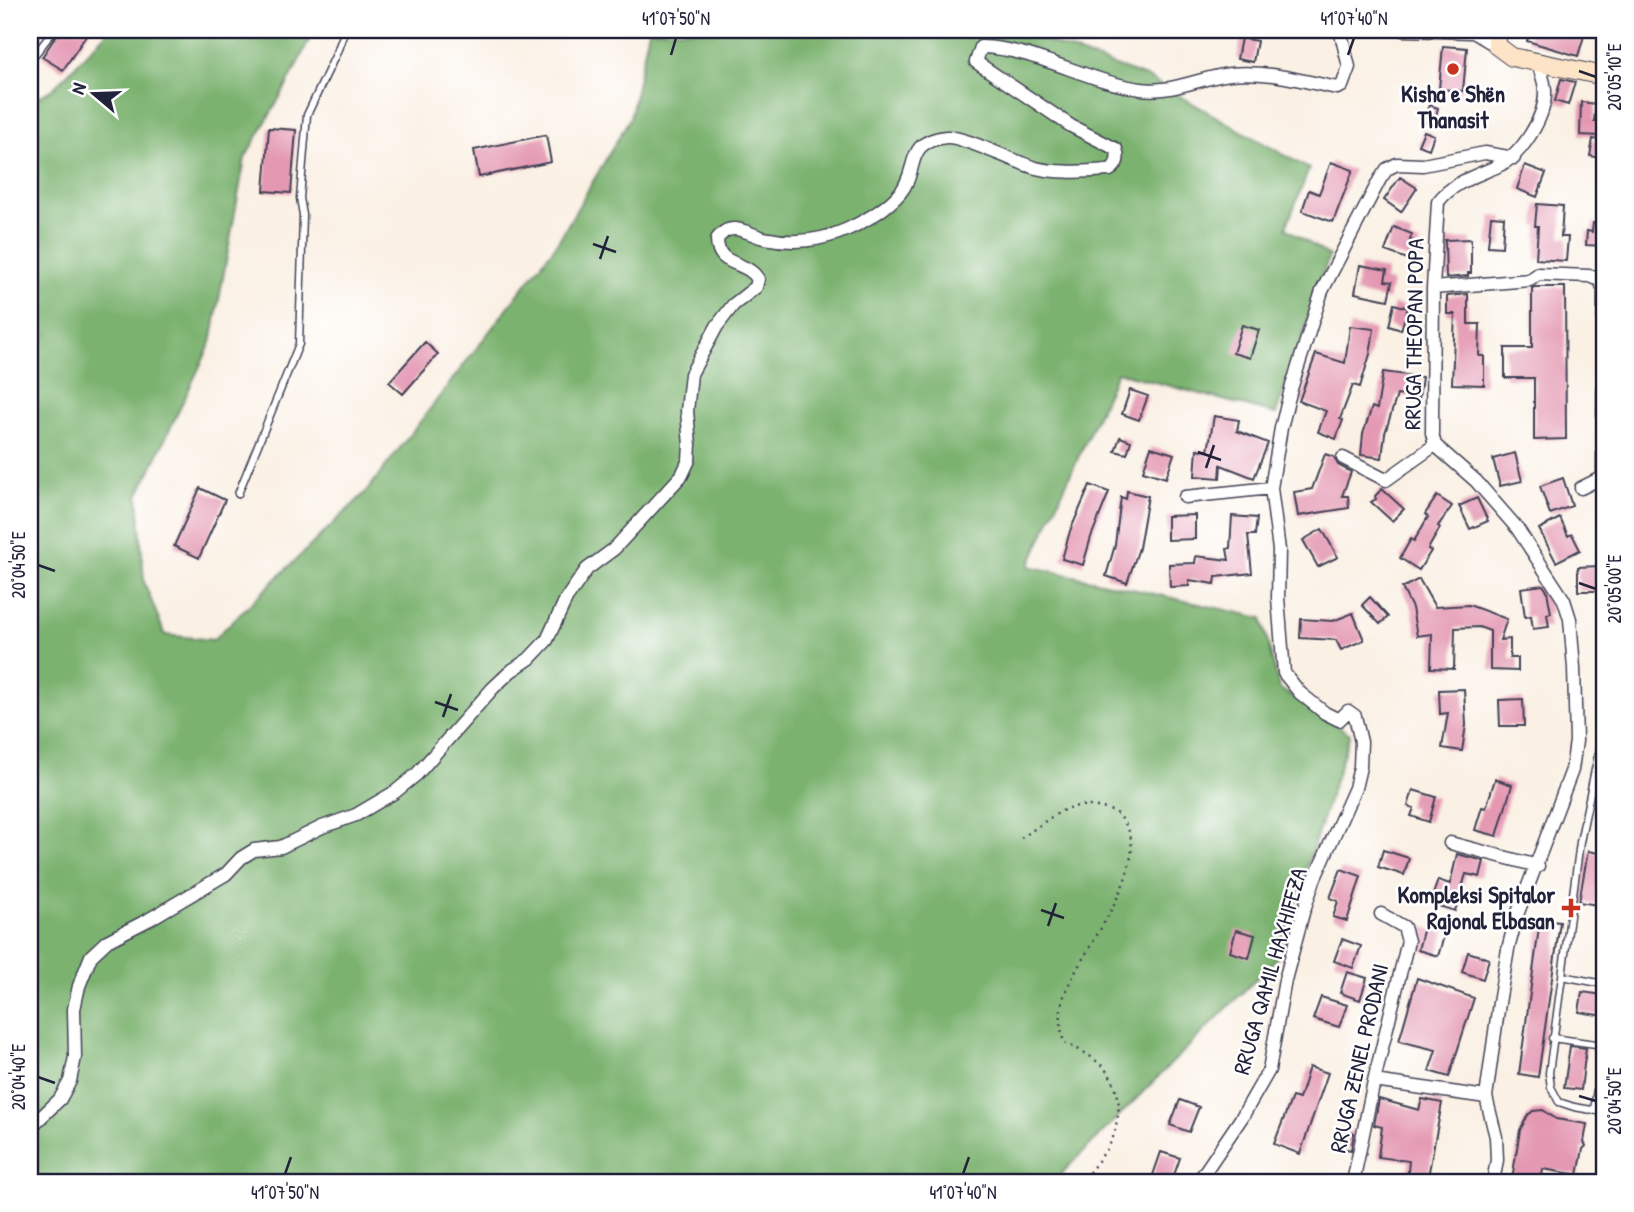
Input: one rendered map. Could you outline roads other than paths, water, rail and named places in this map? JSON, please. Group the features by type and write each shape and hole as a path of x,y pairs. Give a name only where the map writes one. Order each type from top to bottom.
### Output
{"main road":[{"path":"1497,38 1512,57 1604,76"}],"street":[{"path":"30,1128 60,1099 70,1081 75,1058 74,1009 79,986 92,956 107,941 226,874 241,858 254,850 281,847 322,827 356,815 395,792 417,774 493,688 548,640 566,599 587,569 614,549 677,482 689,460 687,411 691,374 717,326 733,305 756,287 758,279 753,271 724,258 717,250 717,239 724,230 736,228 763,238 791,242 827,237 850,228 876,213 899,194 905,185 915,153 921,145 933,139 951,136 1036,168 1063,172 1110,170 1115,167 1118,157 1116,149 1071,126 976,62 981,47 1004,48 1139,89 1169,90 1231,74 1270,74 1337,88 1342,86 1349,67 1340,30"},
{"path":"1403,30 1471,31 1497,38"},
{"path":"1514,158 1543,114 1546,90 1538,64"},
{"name":"RRUGA QAMIL HAXHIFEZA","path":"1198,1182 1269,1070 1285,981 1303,913 1314,880 1355,788 1360,767 1361,742 1355,716 1348,711 1339,720 1325,713 1300,693 1284,673 1278,598 1278,526 1271,488 1291,389 1322,292 1387,169 1397,164 1423,165 1485,153 1514,158"},
{"name":"RRUGA THEOPAN POPA","path":"1493,1182 1497,1160 1496,1137 1486,1097 1508,949 1517,915 1564,794 1576,751 1574,668 1569,609 1517,528 1476,481 1435,444 1432,433 1433,288 1438,202 1445,192 1514,158"},
{"path":"1433,288 1530,280 1538,274 1589,276 1600,280 1604,291 1603,477 1581,488"},
{"path":"1343,458 1386,480 1435,444"},
{"path":"1185,497 1271,488"},
{"path":"1450,843 1538,866"},
{"name":"RRUGA ZENEL PRODANI","path":"1353,1182 1408,941 1404,927 1381,914"},
{"path":"1374,1081 1486,1097"}],"lane":[{"path":"30,61 54,30"},
{"path":"239,494 299,344 303,215 300,198 307,116 345,30"},
{"path":"1604,726 1580,842 1549,1073 1551,1087 1559,1102 1604,1112"},
{"path":"1562,976 1604,984"},
{"path":"1552,1038 1603,1045 1594,1110"}],"place":[{"name":"Kisha e Shën Thanasit","path":"1453,69"},
{"name":"Kompleksi Spitalor Rajonal Elbasan","path":"1571,908"}]}
